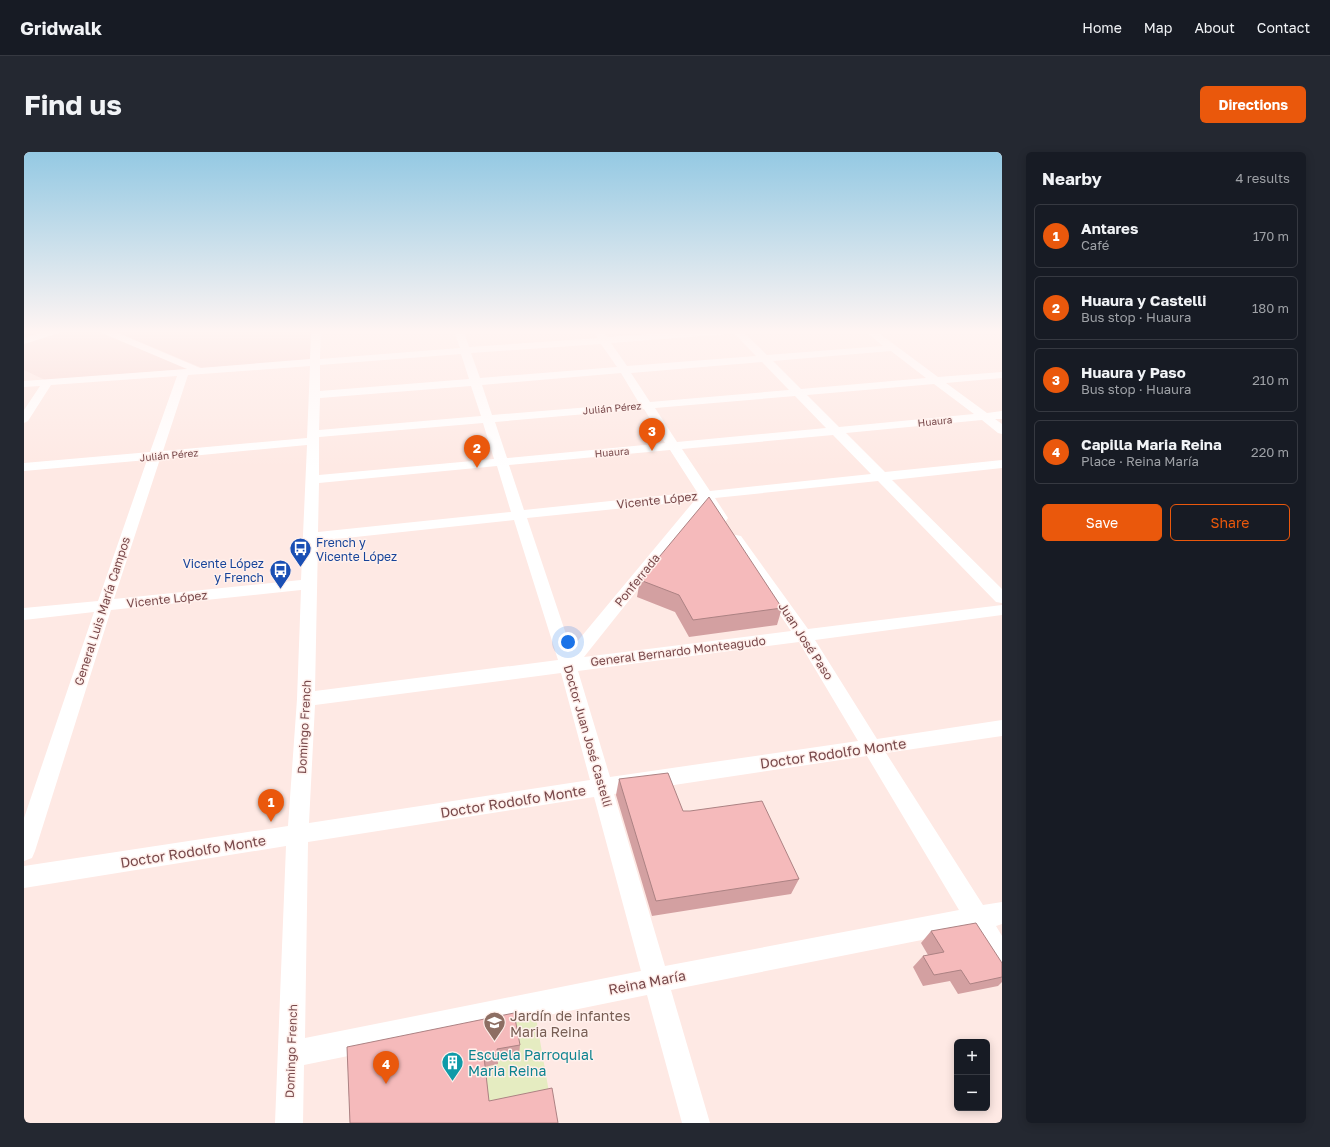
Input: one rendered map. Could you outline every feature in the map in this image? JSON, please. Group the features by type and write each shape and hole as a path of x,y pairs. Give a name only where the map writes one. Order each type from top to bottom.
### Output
{"street":[{"path":"27,376 31,378 29,384 134,376"},
{"name":"General Luis María Campos","path":"24,851 155,456 188,376"},
{"name":"Domingo French","path":"289,1123 298,835 306,699 315,376"},
{"name":"Doctor Juan José Castelli","path":"474,376 568,665 696,1123"},
{"path":"315,395 547,376"},
{"name":"Juan José Paso","path":"629,376 675,446 705,496 804,635 1002,958"},
{"path":"781,376 1002,598"},
{"path":"929,376 1002,430"},
{"name":"Julián Pérez","path":"24,467 155,456 487,419 976,376"},
{"path":"24,419 47,383"},
{"name":"Huaura","path":"312,480 1002,415"},
{"name":"Vicente López","path":"311,537 1002,464"},
{"name":"Ponferrada","path":"568,665 705,496"},
{"name":"Vicente López","path":"24,614 309,584"},
{"name":"General Bernardo Monteagudo","path":"306,699 1002,610"},
{"name":"Doctor Rodolfo Monte","path":"24,877 602,787 1002,728"},
{"name":"Reina María","path":"292,1054 657,980 1002,913"}],"shaded area":[{"path":"37,376 93,376 45,380"}],"green space":[{"path":"536,1018 550,1098 490,1110 484,1067 498,1064 498,1059 519,1055 514,1023"}],"building":[{"path":"709,497 782,608 693,620 679,595 640,580"},
{"path":"668,773 683,811 762,801 799,879 656,901 619,779"},
{"path":"976,923 1002,963 1002,977 970,984 961,970 934,975 923,956 944,952 931,931"},
{"path":"514,1013 520,1045 497,1049 498,1054 484,1057 489,1101 552,1088 558,1123 350,1123 347,1047"}],"place":[{"name":"Huaura y Paso","path":"652,451"},
{"name":"Huaura y Castelli","path":"477,468"},
{"name":"French y Vicente López","path":"300,568"},
{"name":"Vicente López y French","path":"280,590"},
{"name":"Antares","path":"271,822"},
{"name":"Jardín de infantes Maria Reina","path":"494,1042"},
{"name":"Escuela Parroquial Maria Reina","path":"453,1082"},
{"name":"Capilla Maria Reina","path":"386,1084"}]}
